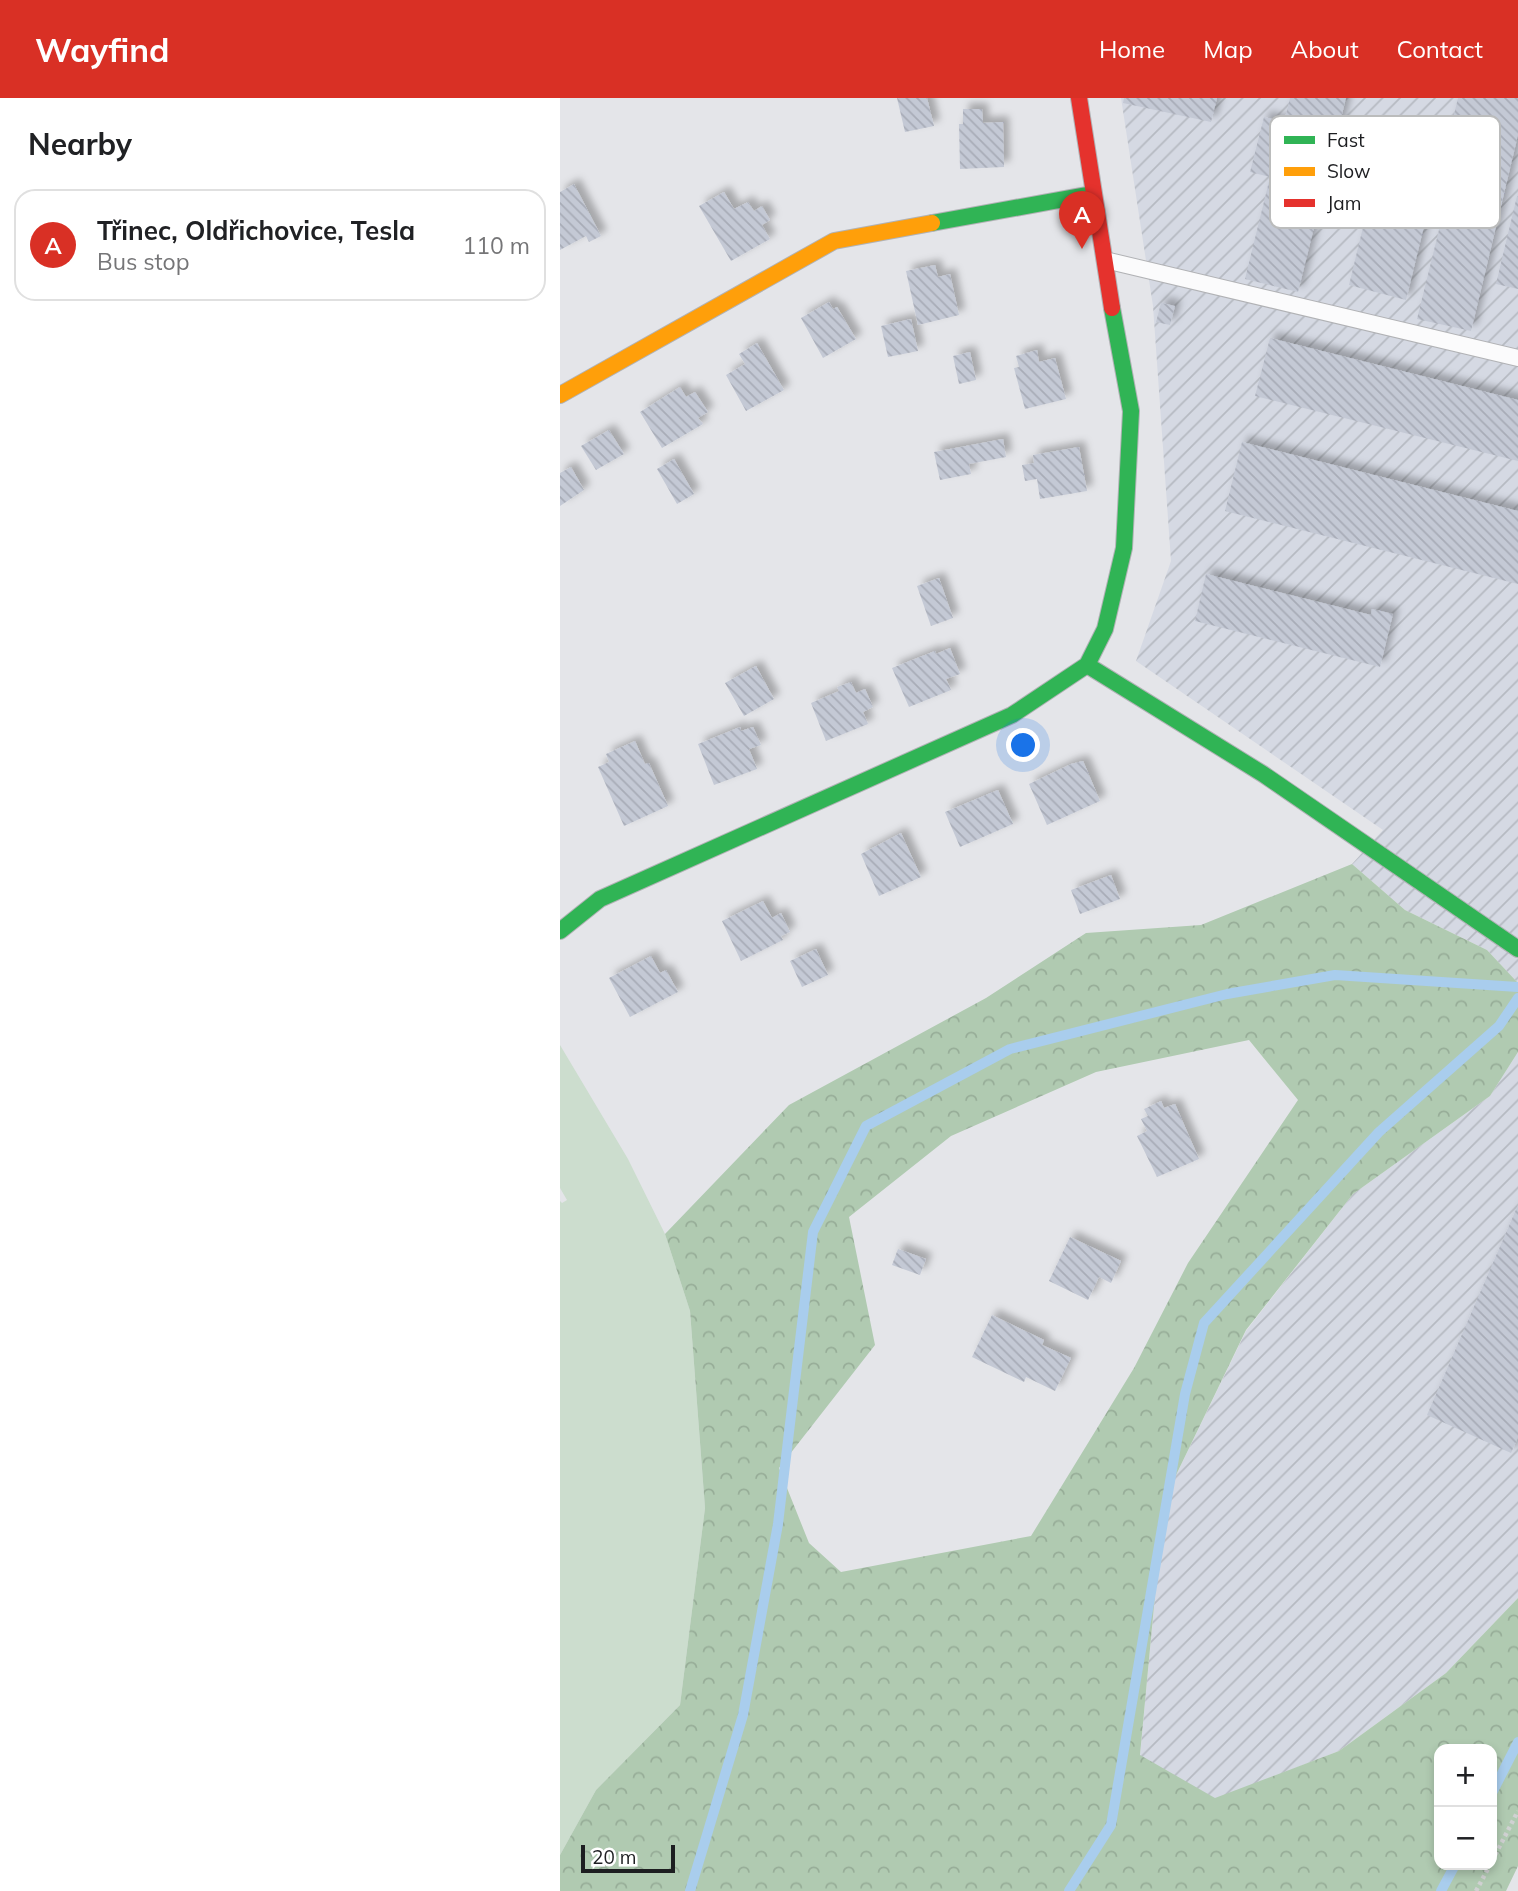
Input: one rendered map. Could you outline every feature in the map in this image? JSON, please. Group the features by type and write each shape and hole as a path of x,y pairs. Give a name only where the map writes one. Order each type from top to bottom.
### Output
{"street":[{"path":"560,931 600,899 1012,715 1087,665 1105,629 1124,548 1130,411 1103,260 1080,98"},
{"path":"560,395 834,241 1093,194"},
{"path":"1087,665 1263,774 1518,949"}],"lane":[{"path":"1103,260 1518,358"}],"path":[{"path":"1497,1851 1518,1811"},
{"path":"1476,1891 1487,1870"}],"shaded area":[{"path":"1121,98 1518,98 1518,983 1487,950 1405,910 1352,864 1383,830 1136,661 1171,561 1153,306"},
{"path":"1518,1052 1518,1598 1446,1673 1339,1751 1215,1799 1140,1756 1164,1500 1246,1331 1353,1194 1490,1096"}],"green space":[{"path":"1352,864 1405,910 1487,950 1518,983 1518,1052 1490,1096 1353,1194 1246,1330 1164,1500 1140,1755 1215,1798 1339,1751 1446,1673 1518,1598 1518,1866 1506,1891 560,1891 560,1855 596,1790 680,1705 705,1508 690,1311 665,1234 789,1105 986,998 1086,933 1201,925","holes":["1249,1040 1298,1100 1188,1263 1134,1368 1031,1536 841,1572 809,1543 779,1468 875,1345 849,1217 951,1136 1096,1072"]},
{"path":"560,1045 628,1159 665,1234 690,1311 705,1508 680,1705 596,1790 560,1855 560,1201 562,1203 567,1200 560,1188"}],"building":[{"path":"897,98 927,98 934,126 905,132"},
{"path":"1124,98 1217,98 1211,122 1123,103"},
{"path":"1290,98 1346,98 1342,116 1286,116"},
{"path":"1458,98 1518,98 1518,135 1500,210 1500,116 1454,116"},
{"path":"963,109 982,109 983,123 1003,122 1004,167 960,169 959,124 963,124"},
{"path":"1264,117 1270,118 1270,177 1250,172"},
{"path":"1270,177 1270,228 1314,228 1298,292 1245,279"},
{"path":"574,184 601,236 589,242 586,236 560,250 560,192"},
{"path":"724,192 734,209 748,202 754,211 762,206 770,220 762,225 770,239 731,261 699,206"},
{"path":"1518,196 1518,289 1496,284"},
{"path":"1363,228 1424,228 1406,300 1349,285"},
{"path":"1439,228 1496,228 1471,331 1417,319"},
{"path":"935,265 938,277 950,274 959,315 918,325 906,271"},
{"path":"829,302 833,309 837,307 856,339 823,358 801,318"},
{"path":"1161,303 1175,306 1170,325 1156,322"},
{"path":"911,319 918,351 888,357 881,326"},
{"path":"1270,338 1518,400 1518,461 1255,396"},
{"path":"757,343 784,390 746,411 726,375 745,364 739,354"},
{"path":"1037,350 1039,362 1055,358 1066,399 1025,409 1014,368 1019,367 1016,356"},
{"path":"970,352 976,380 959,384 953,356"},
{"path":"680,387 686,397 695,392 708,412 698,418 703,424 662,448 640,412"},
{"path":"609,430 624,454 596,470 581,446"},
{"path":"1003,439 1006,457 969,464 971,474 940,480 934,452"},
{"path":"1242,442 1518,511 1518,584 1225,511"},
{"path":"1079,447 1087,491 1040,499 1037,479 1025,481 1022,465 1034,463 1033,455"},
{"path":"674,459 694,494 677,504 657,469"},
{"path":"571,467 584,490 560,506 560,473"},
{"path":"1206,574 1371,615 1372,609 1393,614 1380,667 1195,621"},
{"path":"939,578 953,618 931,626 917,586"},
{"path":"950,648 960,674 946,679 951,690 909,707 892,668"},
{"path":"756,666 774,699 744,716 725,683"},
{"path":"851,682 856,693 865,689 873,707 863,712 868,724 826,741 811,703 839,691 837,687"},
{"path":"740,727 741,731 753,727 761,745 749,749 757,769 714,785 698,744"},
{"path":"635,741 645,764 649,763 668,806 624,826 598,767 609,762 606,754"},
{"path":"1083,761 1100,801 1047,825 1029,784"},
{"path":"998,790 1013,824 960,847 945,812"},
{"path":"901,833 921,877 879,896 861,854"},
{"path":"1111,875 1120,899 1080,914 1071,890"},
{"path":"763,901 772,918 781,913 790,932 781,936 783,940 741,961 722,921"},
{"path":"816,949 828,975 802,987 790,961"},
{"path":"651,956 660,973 666,970 678,992 630,1017 609,978"},
{"path":"1161,1101 1164,1108 1175,1104 1199,1159 1157,1177 1137,1136 1147,1131 1141,1119 1148,1116 1144,1109"},
{"path":"1518,1205 1518,1437 1511,1453 1427,1415"},
{"path":"1070,1237 1121,1261 1111,1283 1099,1277 1088,1300 1049,1281"},
{"path":"898,1249 926,1259 920,1275 892,1265"},
{"path":"992,1315 1044,1340 1042,1345 1071,1358 1055,1391 1026,1377 1024,1382 972,1357"}],"waterway":[{"path":"690,1891 743,1715 778,1524 813,1232 866,1126 1010,1049 1227,994 1335,975 1518,987"},
{"path":"1069,1891 1111,1825 1185,1394 1204,1323 1379,1132 1499,1026 1518,998"},
{"path":"1497,1783 1518,1742"},
{"path":"1441,1891 1452,1870"}],"traffic: fast":[{"path":"932,223 1092,194"},
{"path":"560,931 600,899 1012,715 1087,665 1105,629 1124,548 1131,411 1112,308"},
{"path":"1087,665 1263,774 1518,949"}],"traffic: slow":[{"path":"560,395 834,241 932,223"}],"traffic: jam":[{"path":"1079,98 1112,308"}],"place":[{"name":"Třinec, Oldřichovice, Tesla","path":"1082,249"}]}
